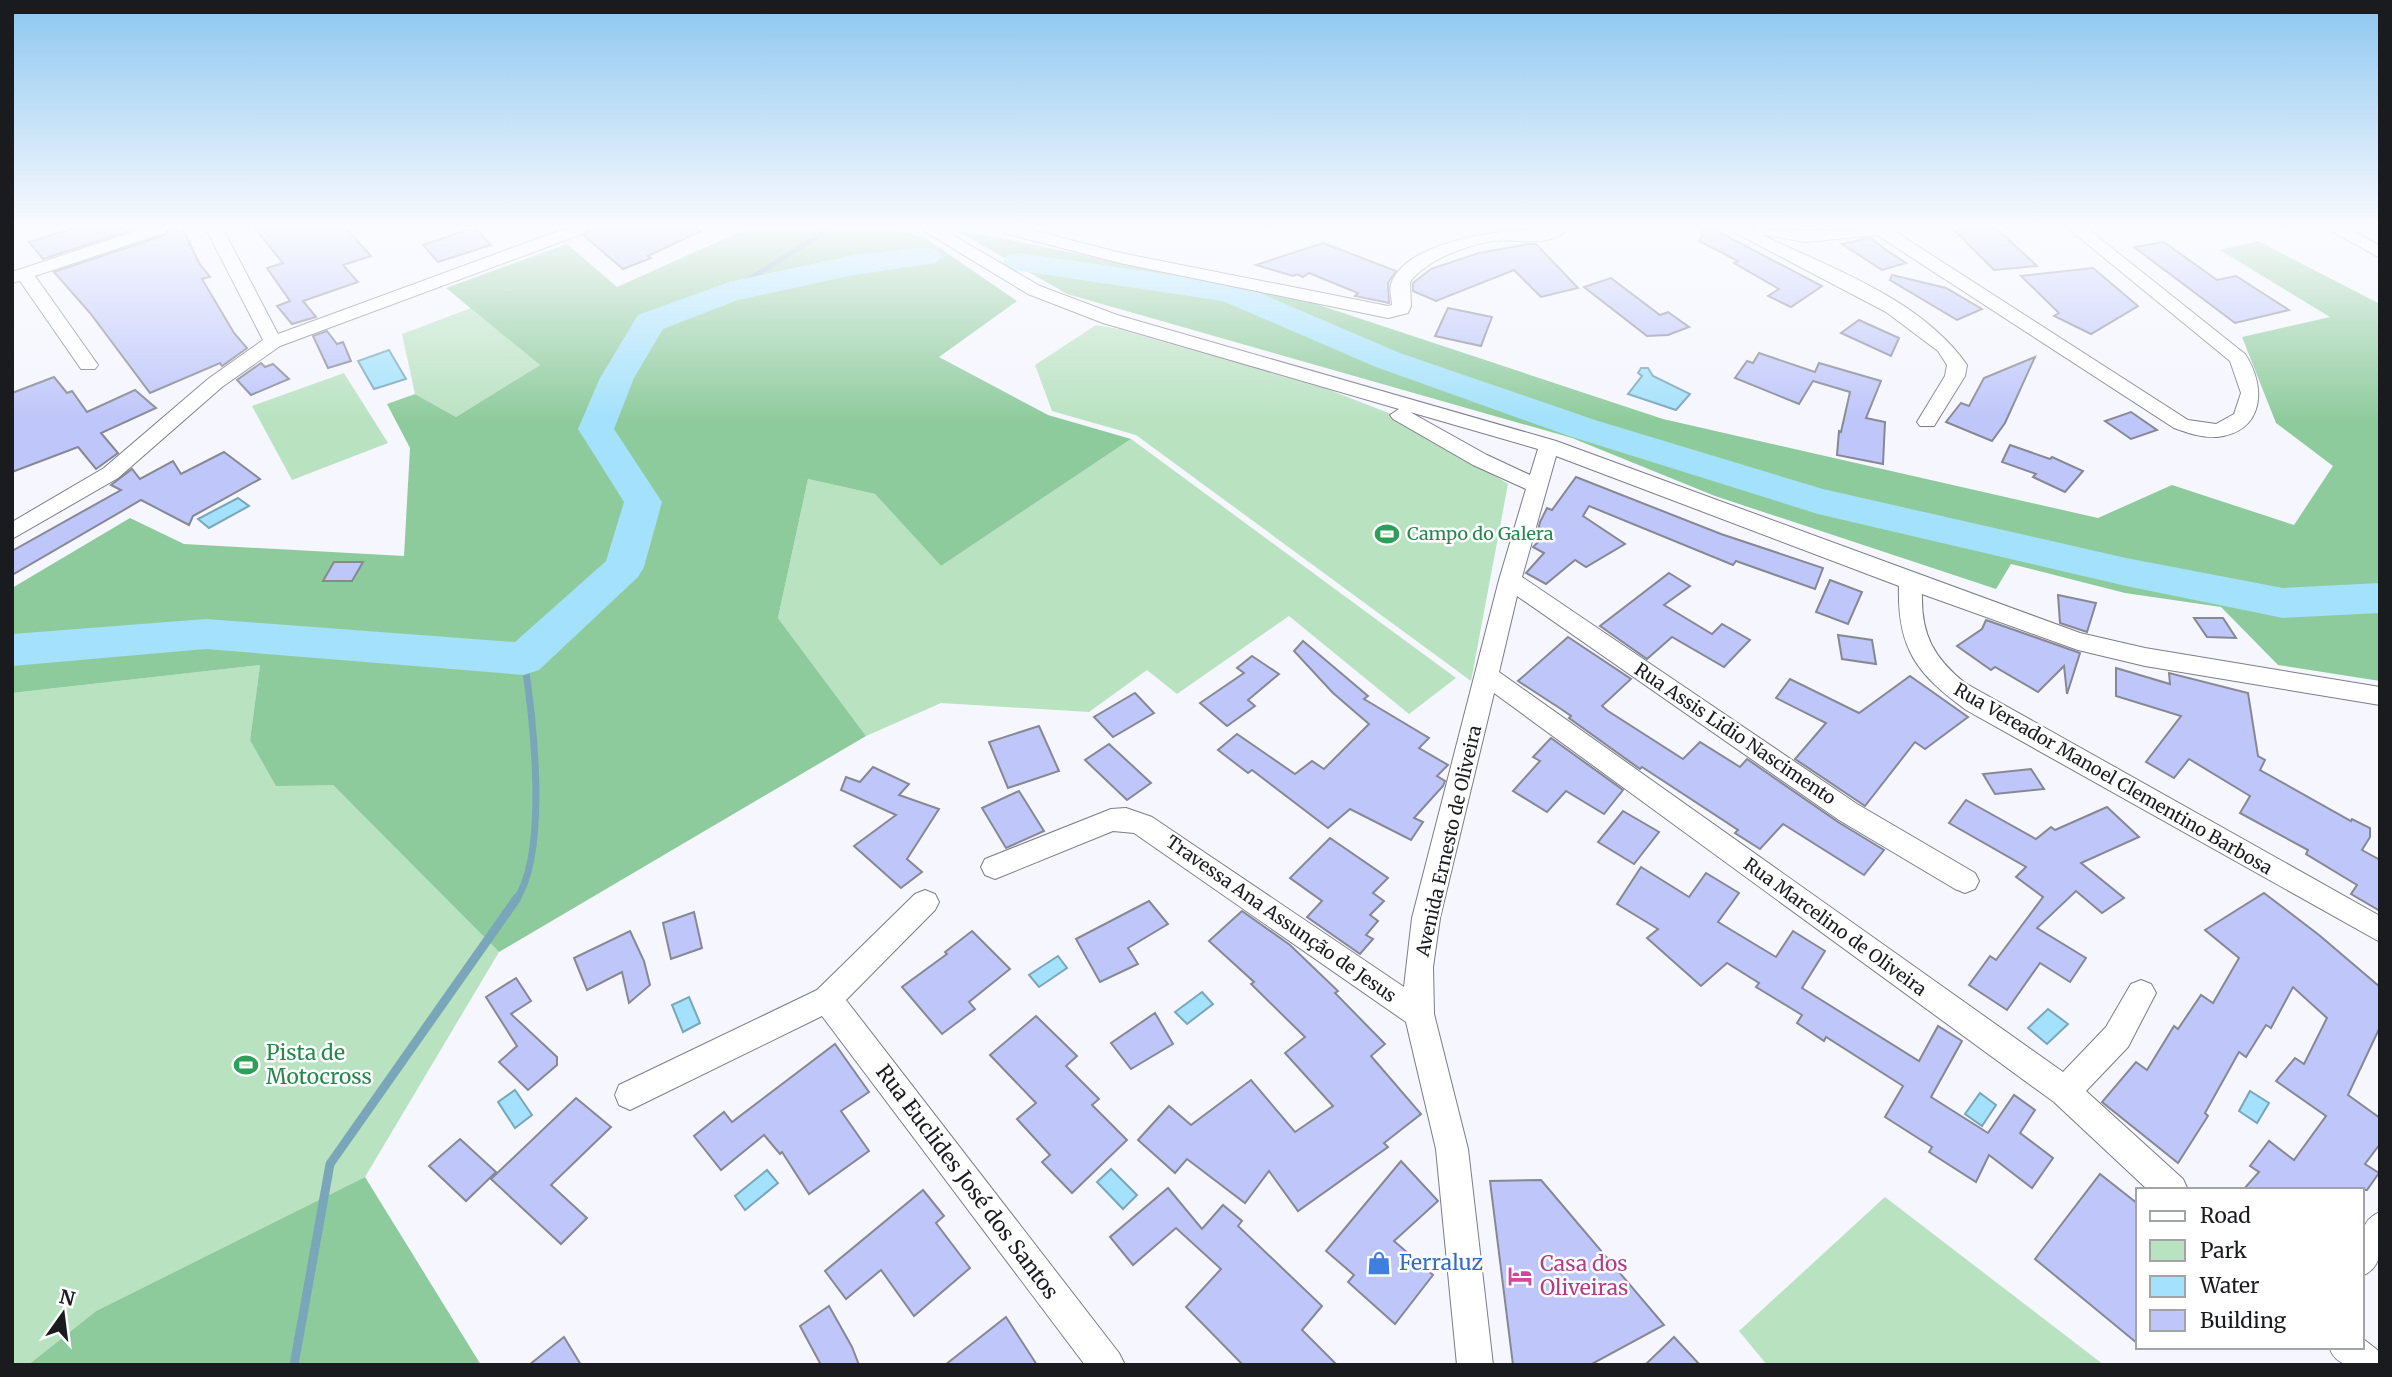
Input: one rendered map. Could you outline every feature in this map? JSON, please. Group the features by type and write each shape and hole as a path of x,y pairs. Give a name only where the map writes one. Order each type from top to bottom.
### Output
{"street":[{"path":"32,293 88,365"},
{"path":"248,293 273,342"},
{"path":"13,529 111,473 215,383 273,342 399,293"},
{"path":"1042,293 1062,302 1361,394 1549,446 2015,620 2145,657 2380,696"},
{"path":"1295,293 1388,312 1401,309 1400,293"},
{"path":"1862,293 1891,308 1947,348 1957,365 1955,376 1927,422"},
{"path":"1980,293 2181,424 2207,432 2229,427 2247,413 2253,398 2251,382 2238,358 2158,293"},
{"path":"1361,394 1480,460 1539,487"},
{"name":"Avenida Ernesto de Oliveira","path":"1475,1365 1452,1149 1419,1014 1419,967 1426,918 1510,580 1549,446"},
{"name":"Rua Assis Lidio Nascimento","path":"1510,580 1849,812 1965,881"},
{"name":"Rua Vereador Manoel Clementino Barbosa","path":"1911,581 1909,607 1914,637 1924,661 1945,682 1975,703 2380,930"},
{"name":"Rua Marcelino de Oliveira","path":"1488,676 2065,1092 2170,1188"},
{"name":"Travessa Ana Assunção de Jesus","path":"995,867 1111,820 1126,819 1143,825 1419,1014"},
{"path":"630,1095 827,999 925,902"},
{"path":"2065,1092 2117,1037 2141,993"},
{"name":"Rua Euclides José dos Santos","path":"827,999 1107,1365"},
{"path":"2364,1256 2380,1228"},
{"path":"2348,1349 2368,1365"}],"green space":[{"path":"452,293 1006,293 1017,301 939,357 1048,415 1131,439 941,566 875,494 808,479 778,618 866,736 499,952 333,785 276,786 250,740 260,665 12,693 12,588 130,518 184,544 404,556 410,448 387,404 415,394 456,417 540,365"},
{"path":"1274,293 1298,298 1663,419 2098,518 2172,485 2294,525 2333,466 2276,423 2242,337 2330,317 2291,293 2359,293 2380,304 2380,681 2278,665 2221,607 2125,593 2011,564 1996,589 1715,496 1572,438 1067,294"},
{"path":"471,308 540,365 456,417 415,394 402,334"},
{"path":"1096,325 1327,389 1404,419 1508,484 1471,681 1136,435 1052,411 1035,365"},
{"path":"344,373 388,443 292,480 252,406"},
{"path":"1131,439 1456,678 1409,714 1289,616 1177,694 1147,670 1089,712 941,703 866,736 778,618 808,479 875,494 941,566"},
{"name":"Pista de Motocross","path":"260,665 250,740 333,785 499,952 365,1177 96,1311 28,1365 12,1365 12,693"},
{"path":"365,1177 481,1365 28,1365 96,1311"},
{"path":"1885,1197 2104,1365 1767,1365 1739,1331"}],"water":[{"path":"389,350 406,379 374,389 358,361"},
{"path":"1641,368 1648,368 1653,376 1690,394 1676,410 1628,394 1642,376 1638,373"},
{"path":"238,498 249,506 209,528 198,519"},
{"path":"1058,956 1067,968 1039,987 1029,975"},
{"path":"1202,992 1213,1004 1187,1024 1175,1012"},
{"path":"689,997 700,1023 683,1032 672,1005"},
{"path":"2048,1009 2068,1024 2047,1044 2028,1028"},
{"path":"515,1090 532,1115 515,1128 498,1102"},
{"path":"2250,1091 2269,1103 2257,1123 2239,1111"},
{"path":"1980,1093 1996,1105 1982,1126 1965,1114"},
{"path":"1111,1169 1137,1195 1123,1209 1097,1182"},
{"path":"767,1170 778,1183 745,1210 735,1196"}],"building":[{"path":"73,293 210,293 234,333 247,348 222,366 220,363 150,393"},
{"path":"285,293 325,293 303,301 316,317 292,324 277,306 290,301"},
{"path":"1358,293 1389,293 1389,303 1355,296"},
{"path":"1418,293 1455,293 1436,301"},
{"path":"1537,293 1556,293 1541,297"},
{"path":"1592,293 1631,293 1660,315 1668,312 1689,327 1668,335 1647,336"},
{"path":"1772,293 1811,293 1791,307 1768,296"},
{"path":"1912,293 1955,293 1982,309 1957,320"},
{"path":"2039,293 2123,293 2138,306 2091,334 2054,316 2059,313"},
{"path":"2195,293 2263,293 2289,310 2235,323"},
{"path":"1448,308 1492,317 1481,346 1435,336"},
{"path":"1859,320 1899,338 1891,356 1841,333"},
{"path":"327,331 337,344 343,342 351,361 328,368 313,336"},
{"path":"1759,353 1815,372 1819,363 1881,381 1866,418 1885,422 1883,464 1837,455 1839,431 1841,432 1850,392 1813,381 1799,404 1735,378 1747,361 1753,363"},
{"path":"2035,357 2005,423 1992,441 1946,422 1961,403 1969,406 1984,378"},
{"path":"261,363 265,367 273,364 289,379 251,395 237,380"},
{"path":"54,377 67,393 72,391 87,412 135,390 156,408 101,433 118,453 96,469 78,447 12,472 12,393"},
{"path":"2131,412 2157,430 2131,439 2105,421"},
{"path":"2010,445 2050,459 2052,457 2083,471 2065,492 2033,477 2036,474 2002,462"},
{"path":"224,452 260,479 193,516 189,525 141,500 12,575 12,551 121,490 111,485 132,469 140,479 173,461 181,474"},
{"path":"1576,477 1721,534 1823,568 1815,589 1736,561 1733,565 1589,506 1583,516 1625,544 1586,567 1575,560 1546,584 1526,573 1544,553 1533,547 1546,534 1538,530 1540,522 1547,508 1552,510"},
{"path":"334,562 363,562 352,581 323,581"},
{"path":"1669,573 1690,586 1664,605 1712,634 1722,624 1750,640 1724,667 1672,637 1647,659 1600,626"},
{"path":"1830,580 1862,592 1848,624 1816,612"},
{"path":"2058,595 2096,603 2087,632 2060,623"},
{"path":"2194,618 2223,618 2236,638 2207,637"},
{"path":"1986,620 2080,653 2067,694 2064,666 2038,692 1995,667 1991,670 1957,646 1982,629"},
{"path":"1838,635 1872,640 1876,664 1842,659"},
{"path":"1568,637 1631,679 1602,706 1608,711 1683,759 1700,742 1740,767 1747,759 1838,822 1884,850 1864,875 1783,824 1760,849 1735,833 1738,830 1642,767 1640,769 1569,718 1571,716 1518,681"},
{"path":"1303,641 1368,696 1364,699 1429,738 1419,748 1448,765 1437,776 1445,781 1443,786 1414,818 1423,822 1411,840 1350,809 1328,828 1252,770 1248,773 1218,750 1237,734 1295,774 1312,761 1324,769 1369,724 1333,693 1294,651"},
{"path":"1252,656 1279,674 1248,700 1255,706 1227,726 1200,703 1244,673 1237,668"},
{"path":"2116,668 2170,684 2169,673 2248,693 2258,756 2265,760 2260,770 2351,821 2352,819 2370,828 2370,837 2362,850 2380,860 2380,911 2351,894 2357,885 2306,854 2308,850 2240,813 2250,796 2189,759 2174,778 2146,762 2181,716 2116,696"},
{"path":"1910,676 1968,717 1925,749 1915,742 1865,806 1795,759 1826,723 1776,698 1790,679 1859,713"},
{"path":"1135,693 1154,713 1113,737 1094,717"},
{"path":"1039,726 1059,771 1008,788 989,742"},
{"path":"1551,738 1623,790 1604,814 1566,791 1547,812 1513,791 1540,761 1533,757"},
{"path":"1109,744 1151,783 1127,800 1085,760"},
{"path":"873,767 909,784 899,795 939,809 907,859 922,872 901,888 854,846 896,815 841,790 846,777 860,782"},
{"path":"2031,769 2044,789 1995,794 1983,774"},
{"path":"1019,791 1044,831 1006,848 982,808"},
{"path":"1966,800 2036,839 2051,827 2055,830 2107,807 2139,837 2081,863 2124,898 2102,913 2076,891 2037,928 2086,958 2070,982 2040,963 2007,1010 1969,985 1990,956 1996,960 2043,897 2016,877 2026,867 1949,823"},
{"path":"1623,811 1659,832 1634,864 1598,842"},
{"path":"1330,838 1388,878 1373,893 1384,901 1370,915 1378,921 1366,935 1373,939 1360,954 1307,917 1322,901 1290,878"},
{"path":"1641,867 1689,897 1706,873 1739,893 1718,922 1776,957 1793,931 1825,951 1802,988 1919,1061 1938,1026 1962,1041 1931,1097 1988,1133 2014,1095 2035,1110 2020,1133 2053,1158 2032,1188 1989,1155 1976,1182 1929,1152 1932,1147 1885,1117 1903,1086 1826,1037 1824,1041 1797,1023 1802,1015 1756,987 1759,983 1727,963 1701,986 1647,938 1658,929 1617,904"},
{"path":"2264,893 2380,987 2380,1027 2348,1095 2380,1118 2380,1144 2365,1164 2379,1173 2367,1190 2245,1188 2259,1172 2250,1166 2269,1141 2294,1160 2326,1116 2276,1081 2295,1058 2304,1064 2327,1018 2293,987 2271,1028 2266,1025 2246,1057 2239,1052 2205,1113 2208,1116 2178,1163 2102,1102 2136,1062 2147,1070 2174,1026 2178,1029 2201,995 2213,1003 2239,958 2205,930"},
{"path":"1149,901 1168,924 1128,948 1138,964 1100,982 1076,939"},
{"path":"1242,911 1290,945 1338,991 1335,993 1385,1044 1371,1056 1421,1114 1384,1143 1388,1147 1298,1211 1269,1171 1245,1203 1187,1159 1175,1173 1138,1140 1169,1106 1191,1125 1251,1080 1295,1132 1333,1106 1285,1053 1305,1037 1251,984 1254,982 1209,941"},
{"path":"694,912 702,948 671,959 663,923"},
{"path":"630,931 644,961 650,985 629,1003 622,972 587,990 574,958"},
{"path":"972,931 1010,969 969,1002 975,1009 942,1034 902,987 947,954 945,952"},
{"path":"516,978 531,1001 511,1014 557,1057 557,1065 528,1090 499,1062 517,1046 486,997"},
{"path":"1155,1013 1173,1044 1131,1069 1111,1043"},
{"path":"1036,1016 1077,1056 1066,1066 1099,1099 1092,1105 1127,1140 1072,1193 1042,1162 1050,1155 1017,1119 1036,1103 990,1055"},
{"path":"835,1044 869,1092 841,1111 869,1151 809,1194 782,1152 780,1154 764,1135 721,1170 694,1136 724,1112 732,1122"},
{"path":"576,1098 611,1127 551,1185 587,1218 561,1244 491,1179"},
{"path":"460,1139 496,1172 466,1201 429,1166"},
{"name":"Ferraluz","path":"1401,1161 1438,1201 1394,1241 1433,1275 1395,1324 1348,1282 1354,1275 1326,1251"},
{"path":"2100,1174 2136,1202 2136,1342 2035,1259"},
{"path":"1541,1180 1664,1325 1590,1365 1513,1365 1490,1181"},
{"path":"1168,1188 1202,1229 1223,1205 1242,1221 1238,1226 1322,1306 1302,1330 1337,1365 1243,1365 1186,1307 1221,1269 1176,1228 1133,1265 1110,1237"},
{"path":"923,1190 944,1216 936,1223 970,1268 914,1316 881,1270 846,1299 825,1271"},
{"path":"829,1306 859,1365 821,1365 800,1326"},
{"path":"1006,1317 1037,1365 945,1365"},
{"path":"564,1337 581,1365 529,1365"},
{"path":"1674,1337 1700,1365 1645,1365"}],"waterway":[{"path":"12,650 206,634 524,659 624,567 643,502 596,429 617,378 650,322 726,293"},
{"path":"1233,293 1388,360 1582,428 1818,501 2126,572 2283,603 2380,598"},
{"path":"517,898 526,878 535,818 534,748 524,659"},
{"path":"294,1365 330,1164 517,898"}],"place":[{"name":"Campo do Galera","path":"1387,534"},
{"name":"Pista de Motocross","path":"246,1065"},
{"name":"Ferraluz","path":"1379,1263"},
{"name":"Casa dos Oliveiras","path":"1520,1276"}]}
